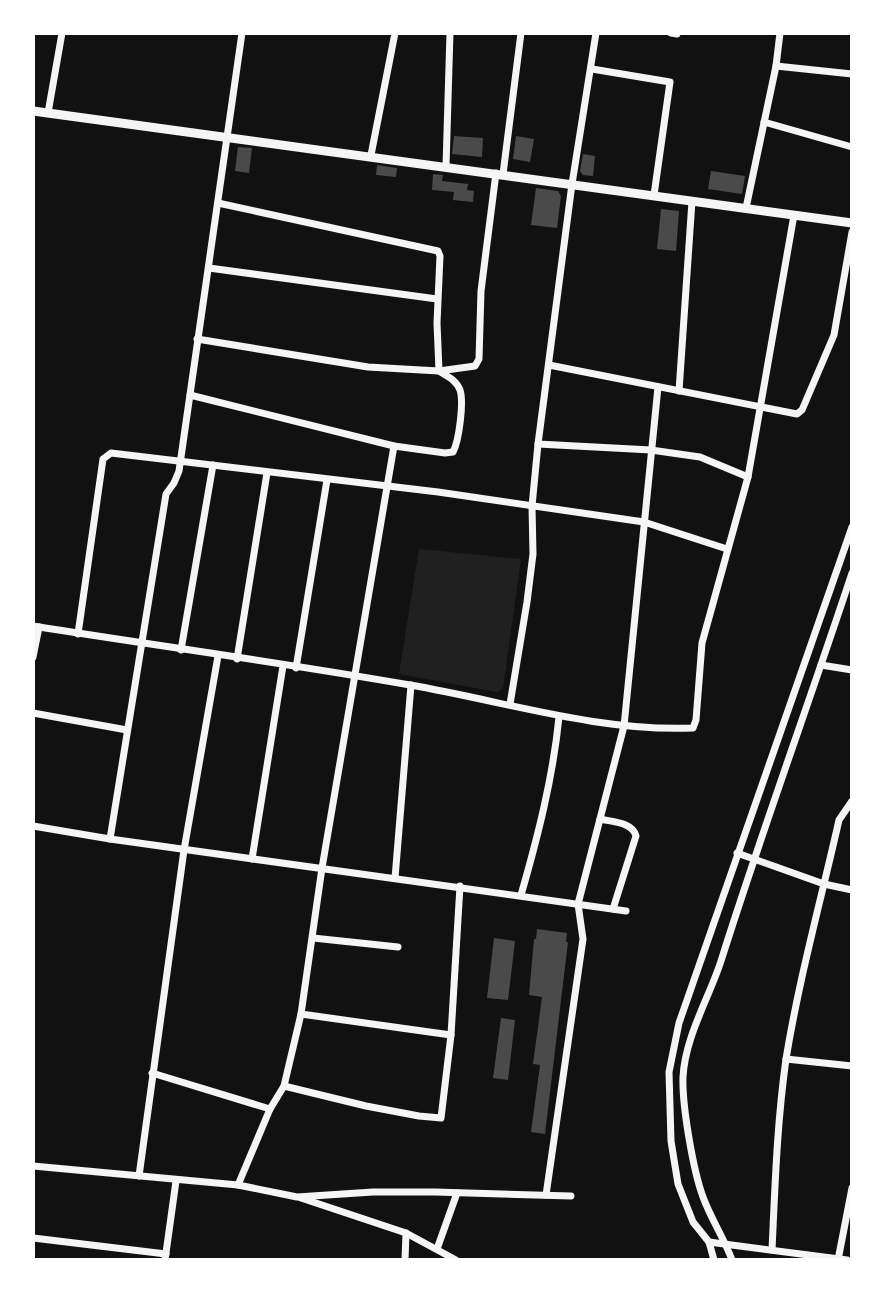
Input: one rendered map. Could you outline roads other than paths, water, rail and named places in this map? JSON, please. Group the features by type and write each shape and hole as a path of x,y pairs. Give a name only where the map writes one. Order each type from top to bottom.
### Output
{"street":[{"path":"48,113 62,33"},
{"path":"110,839 166,494 174,483 180,461 242,33"},
{"path":"371,155 395,33"},
{"path":"446,166 450,33"},
{"path":"197,339 368,367 439,371 475,366 479,359 481,291 521,33"},
{"path":"510,704 533,554 532,506 538,444 572,184 596,33"},
{"path":"671,33 677,34"},
{"path":"746,208 776,66 780,33"},
{"path":"776,66 852,74"},
{"path":"592,69 670,82 654,195"},
{"path":"33,111 371,155 852,223"},
{"path":"764,122 852,147"},
{"path":"679,391 692,201"},
{"path":"218,204 434,248 440,256 437,299 439,371"},
{"path":"33,657 36,626 411,685 510,704 559,717 624,726 692,728 696,720 702,643 748,477 794,215"},
{"path":"549,365 797,414 802,411 834,335 852,232"},
{"path":"209,268 437,299"},
{"path":"190,395 394,446 453,452 457,444 461,398 455,381 439,371"},
{"path":"547,1195 583,939 579,904 624,726 658,387"},
{"path":"538,444 651,450 700,457 748,477"},
{"path":"238,1185 270,1109 284,1086 301,1014 322,868 394,446"},
{"path":"78,634 103,459 111,453 388,486 644,522 727,549"},
{"path":"181,650 213,465"},
{"path":"237,659 267,473"},
{"path":"296,668 327,480"},
{"path":"714,1260 709,1242 693,1222 678,1184 671,1141 668,1072 679,1023 852,527"},
{"path":"732,1260 698,1180 683,1072 701,1007 719,966 753,858 852,573"},
{"path":"139,1176 184,849 218,656"},
{"path":"821,665 852,670"},
{"path":"252,859 282,666"},
{"path":"395,878 411,685"},
{"path":"33,713 127,730"},
{"path":"521,895 536,843 555,754 559,717"},
{"path":"773,756 788,761"},
{"path":"772,1250 778,1125 786,1059 802,975 839,820 852,801"},
{"path":"600,819 632,827 636,831 613,909"},
{"path":"33,826 626,911"},
{"path":"737,853 824,884 852,890"},
{"path":"284,1086 366,1107 441,1118 451,1035 460,886"},
{"path":"313,937 398,947"},
{"path":"301,1014 451,1035"},
{"path":"786,1059 852,1066"},
{"path":"668,1072 683,1072"},
{"path":"152,1073 270,1109"},
{"path":"33,1166 238,1185 297,1196 406,1233 455,1260"},
{"path":"33,1238 165,1257 176,1181"},
{"path":"838,1259 852,1188"},
{"path":"297,1196 373,1192 571,1196"},
{"path":"437,1249 457,1193"},
{"path":"405,1260 406,1233"},
{"path":"709,1242 847,1260"}]}
